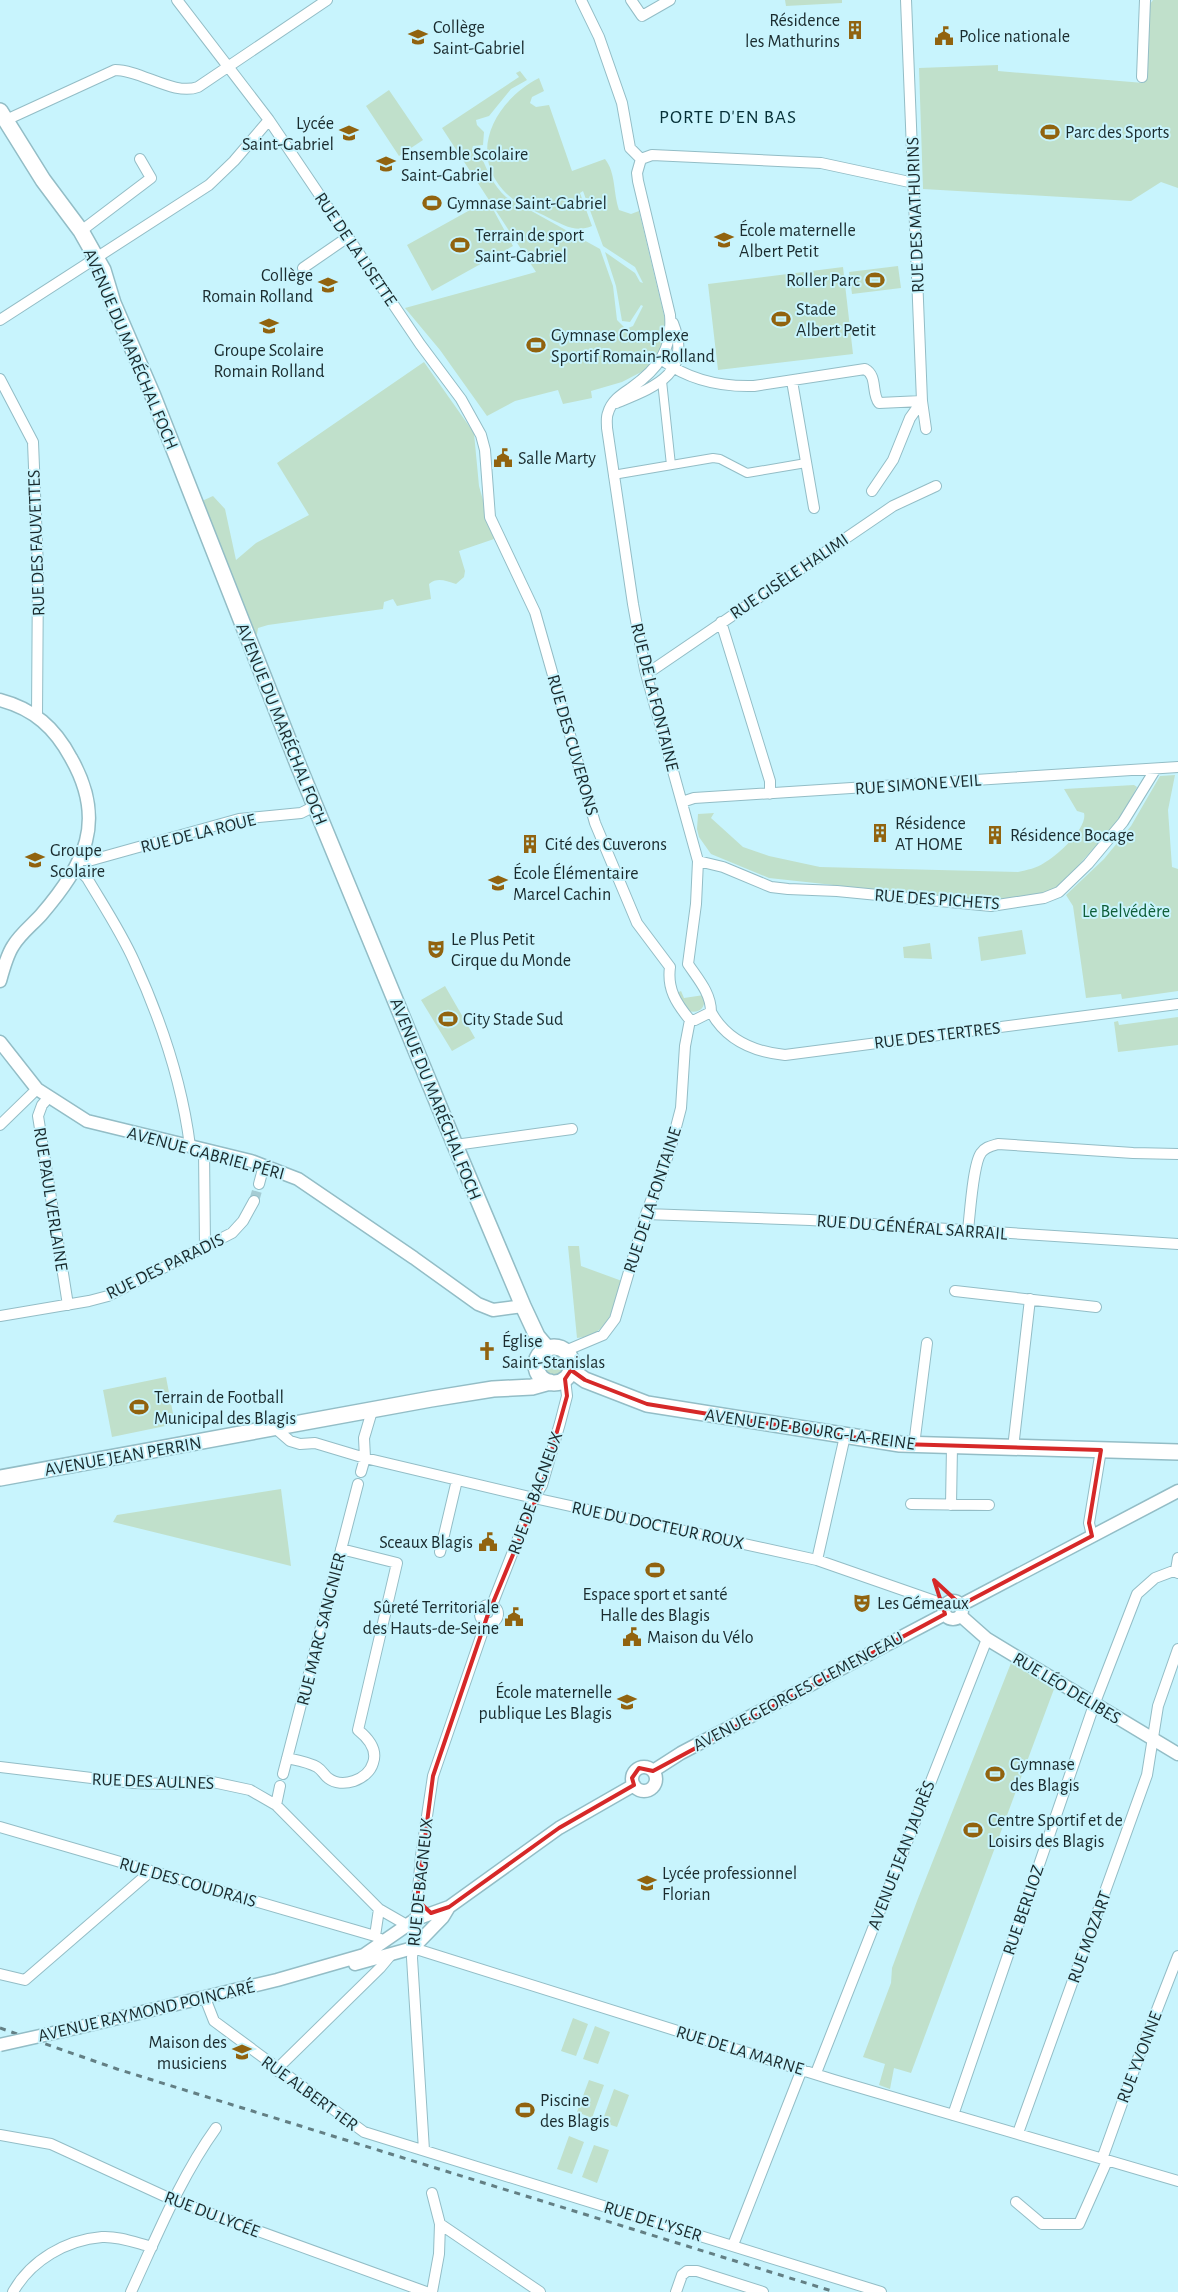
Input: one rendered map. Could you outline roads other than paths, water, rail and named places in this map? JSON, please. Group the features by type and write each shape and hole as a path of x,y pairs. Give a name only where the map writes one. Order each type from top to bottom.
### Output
{"main road":[{"name":"AVENUE DU MARÉCHAL FOCH","path":"3,115 43,180 81,231 96,259 315,806 455,1145 523,1306 538,1336 547,1348"},
{"path":"554,1347 565,1351 570,1356 562,1377 542,1378 536,1368 540,1353 547,1348 554,1347"},
{"name":"AVENUE JEAN PERRIN","path":"493,1389 526,1377 536,1368"},
{"name":"AVENUE DE BOURG-LA-REINE","path":"562,1377 585,1380 647,1404 845,1436 914,1445 1178,1452"},
{"name":"AVENUE JEAN PERRIN","path":"0,1478 493,1389 532,1387 562,1377"}],"street":[{"name":"RUE DE LA LISETTE","path":"177,0 269,120 461,399 481,435 485,450 490,517"},
{"path":"3,115 110,71 125,71 187,90 198,87 327,0"},
{"path":"581,0 599,37 622,103 630,148 641,159"},
{"path":"631,0 642,16 670,0"},
{"name":"RUE DES MATHURINS","path":"906,0 922,401 926,429"},
{"path":"1142,76 1145,0"},
{"path":"0,320 209,185 234,161 269,120"},
{"path":"641,159 652,155 821,163 914,183"},
{"path":"81,231 151,178 140,159"},
{"path":"613,404 646,391 662,381 674,368 679,346 638,181 637,173 641,159"},
{"path":"303,268 348,237"},
{"path":"613,404 621,394 648,376 662,360 670,336 670,315"},
{"path":"662,360 692,377 738,387 864,369 870,372 879,403 922,401"},
{"name":"RUE DES FAUVETTES","path":"0,379 32,442 38,554 37,716"},
{"path":"792,380 814,508"},
{"path":"662,381 671,465"},
{"path":"872,491 893,460 910,418 922,401"},
{"name":"RUE DE LA FONTAINE","path":"613,404 608,413 607,428 633,604 645,670 698,861 696,904 688,964"},
{"path":"613,475 713,458 720,459 747,473 806,463"},
{"name":"RUE GISÈLE HALIMI","path":"645,670 654,669 893,506 936,486"},
{"name":"RUE DES CUVERONS","path":"490,517 535,612 595,823 638,923 670,967"},
{"path":"721,622 770,781 770,794"},
{"path":"0,700 37,716 63,744 84,786 91,814 89,833 79,864 64,888 13,946 0,981"},
{"path":"1155,770 1178,767"},
{"name":"RUE SIMONE VEIL","path":"682,802 694,798 1155,770"},
{"name":"RUE DES PICHETS","path":"698,861 723,867 771,887 779,888 837,891 991,906 1044,898 1059,892 1088,864 1123,822 1155,770"},
{"name":"RUE DE LA ROUE","path":"79,864 239,819 300,813 315,806"},
{"path":"79,864 134,959 157,1016 172,1057 190,1146"},
{"path":"679,963 688,964 703,984 711,1002 711,1012 695,1020 690,1020 671,992 668,980 670,967 679,963"},
{"name":"RUE DES TERTRES","path":"711,1012 721,1029 733,1038 763,1053 785,1055 1178,1004"},
{"name":"RUE DE LA FONTAINE","path":"565,1351 603,1335 615,1319 646,1214 670,1150 681,1108 685,1046 690,1020"},
{"name":"AVENUE GABRIEL PÉRI","path":"0,1042 37,1089 87,1121 264,1165 311,1186 478,1304 493,1310 523,1306"},
{"path":"0,1125 37,1089"},
{"name":"RUE PAUL VERLAINE","path":"49,1097 42,1105 38,1116 68,1305"},
{"path":"455,1145 572,1130"},
{"path":"968,1230 976,1170 980,1154 987,1147 998,1144 1133,1154 1178,1154"},
{"path":"204,1150 205,1247"},
{"path":"259,1184 264,1165"},
{"name":"RUE DES PARADIS","path":"0,1316 68,1305 108,1296 232,1233 243,1221 254,1201"},
{"name":"RUE DU GÉNÉRAL SARRAIL","path":"646,1214 810,1220 1178,1244"},
{"path":"955,1291 1096,1307"},
{"path":"1013,1448 1030,1300"},
{"path":"914,1445 927,1343"},
{"name":"RUE DE BAGNEUX","path":"424,2150 412,1926 417,1902 421,1856 433,1776 485,1627 480,1617 481,1610 486,1605 492,1605 534,1498 542,1485 567,1396 562,1377"},
{"path":"362,1472 365,1458 364,1438 372,1411"},
{"path":"275,1428 290,1441 300,1444 315,1443 365,1458"},
{"path":"817,1560 845,1436"},
{"path":"951,1504 952,1446"},
{"path":"1092,1536 1088,1523 1101,1450"},
{"name":"RUE DU DOCTEUR ROUX","path":"365,1458 534,1498 817,1560 946,1610"},
{"path":"440,1552 457,1480"},
{"name":"RUE MARC SANGNIER","path":"283,1774 358,1484"},
{"path":"946,1610 954,1620 961,1610 1092,1536 1178,1491"},
{"path":"911,1504 989,1506"},
{"path":"287,1758 316,1766 328,1779 341,1783 356,1781 368,1773 373,1763 372,1746 358,1730 397,1563 341,1549"},
{"path":"1177,1571 1178,1558"},
{"name":"RUE BERLIOZ","path":"953,2115 1094,1705 1137,1594 1155,1578 1177,1571"},
{"name":"AVENUE GEORGES CLEMENCEAU","path":"449,1907 559,1828 634,1785 644,1791 652,1788 656,1778 653,1771 681,1752 946,1610"},
{"name":"RUE LÉO DELIBES","path":"961,1610 987,1639 1178,1754"},
{"name":"AVENUE JEAN JAURÈS","path":"816,2073 987,1639"},
{"name":"RUE MOZART","path":"1018,2133 1147,1775 1158,1706 1178,1649"},
{"name":"RUE DES AULNES","path":"0,1767 133,1783 175,1784 208,1780 250,1790 276,1805 379,1909 412,1926"},
{"path":"276,1805 280,1786"},
{"name":"RUE DES COUDRAIS","path":"0,1826 152,1872 384,1938"},
{"path":"0,1974 24,1980 152,1872"},
{"path":"417,1902 431,1913"},
{"path":"384,1938 412,1926 431,1913 449,1907"},
{"path":"412,1948 443,1917 449,1907"},
{"path":"379,1909 384,1938 395,1954"},
{"name":"AVENUE RAYMOND POINCARÉ","path":"0,2045 293,1976 364,1955 384,1938"},
{"name":"RUE DE LA MARNE","path":"412,1948 953,2115 1178,2181"},
{"name":"AVENUE RAYMOND POINCARÉ","path":"293,1976 319,1974 377,1964 395,1954 412,1948"},
{"name":"RUE YVONNE","path":"1016,2202 1042,2224 1079,2224 1105,2160 1138,2056 1178,1956"},
{"path":"279,2072 281,2065 377,1964"},
{"name":"RUE ALBERT 1ER","path":"205,1998 212,2017 279,2072 364,2132 424,2150"},
{"path":"733,2245 802,2069"},
{"path":"131,2292 173,2200 198,2153 216,2128"},
{"name":"RUE DU LYCÉE","path":"0,2135 50,2144 173,2200 426,2292"},
{"name":"RUE DE L'YSER","path":"424,2150 882,2292"},
{"path":"432,2193 440,2224 439,2254 432,2292"},
{"path":"440,2224 540,2292"},
{"path":"13,2292 32,2266 66,2246 103,2237 118,2238 152,2247"},
{"path":"676,2292 682,2275 687,2271 697,2271 763,2292"}],"tunnel":[{"path":"254,1201 259,1184"}],"railway":[{"path":"0,2028 117,2069 835,2292"}],"place":[{"name":"Résidence les Mathurins","path":"855,30"},
{"name":"Police nationale","path":"944,36"},
{"name":"Collège Saint-Gabriel","path":"418,37"},
{"name":"Parc des Sports","path":"1050,132"},
{"name":"Lycée Saint-Gabriel","path":"349,133"},
{"name":"Ensemble Scolaire Saint-Gabriel","path":"386,164"},
{"name":"Gymnase Saint-Gabriel","path":"432,203"},
{"name":"École maternelle Albert Petit","path":"724,240"},
{"name":"Terrain de sport Saint-Gabriel","path":"460,245"},
{"name":"Roller Parc","path":"875,280"},
{"name":"Collège Romain Rolland","path":"328,285"},
{"name":"Stade Albert Petit","path":"781,319"},
{"name":"Groupe Scolaire Romain Rolland","path":"269,326"},
{"name":"Gymnase Complexe Sportif Romain-Rolland","path":"536,345"},
{"name":"Salle Marty","path":"503,458"},
{"name":"Résidence AT HOME","path":"880,833"},
{"name":"Résidence Bocage","path":"995,835"},
{"name":"Cité des Cuverons","path":"530,844"},
{"name":"Groupe Scolaire","path":"35,860"},
{"name":"École Élémentaire Marcel Cachin","path":"498,883"},
{"name":"Le Plus Petit Cirque du Monde","path":"436,949"},
{"name":"City Stade Sud","path":"448,1019"},
{"name":"Église Saint-Stanislas","path":"487,1351"},
{"name":"Terrain de Football Municipal des Blagis","path":"139,1407"},
{"name":"Sceaux Blagis","path":"488,1542"},
{"name":"Espace sport et santé Halle des Blagis","path":"655,1570"},
{"name":"Les Gémeaux","path":"862,1603"},
{"name":"Sûreté Territoriale des Hauts-de-Seine","path":"514,1617"},
{"name":"Maison du Vélo","path":"632,1637"},
{"name":"École maternelle publique Les Blagis","path":"627,1702"},
{"name":"Gymnase des Blagis","path":"995,1774"},
{"name":"Centre Sportif et de Loisirs des Blagis","path":"973,1830"},
{"name":"Lycée professionnel Florian","path":"647,1883"},
{"name":"Maison des musiciens","path":"242,2052"},
{"name":"Piscine des Blagis","path":"525,2110"}],"district":[{"name":"PORTE D'EN BAS","path":"728,116"}],"park label":[{"name":"Le Belvédère","path":"1126,911"}]}
